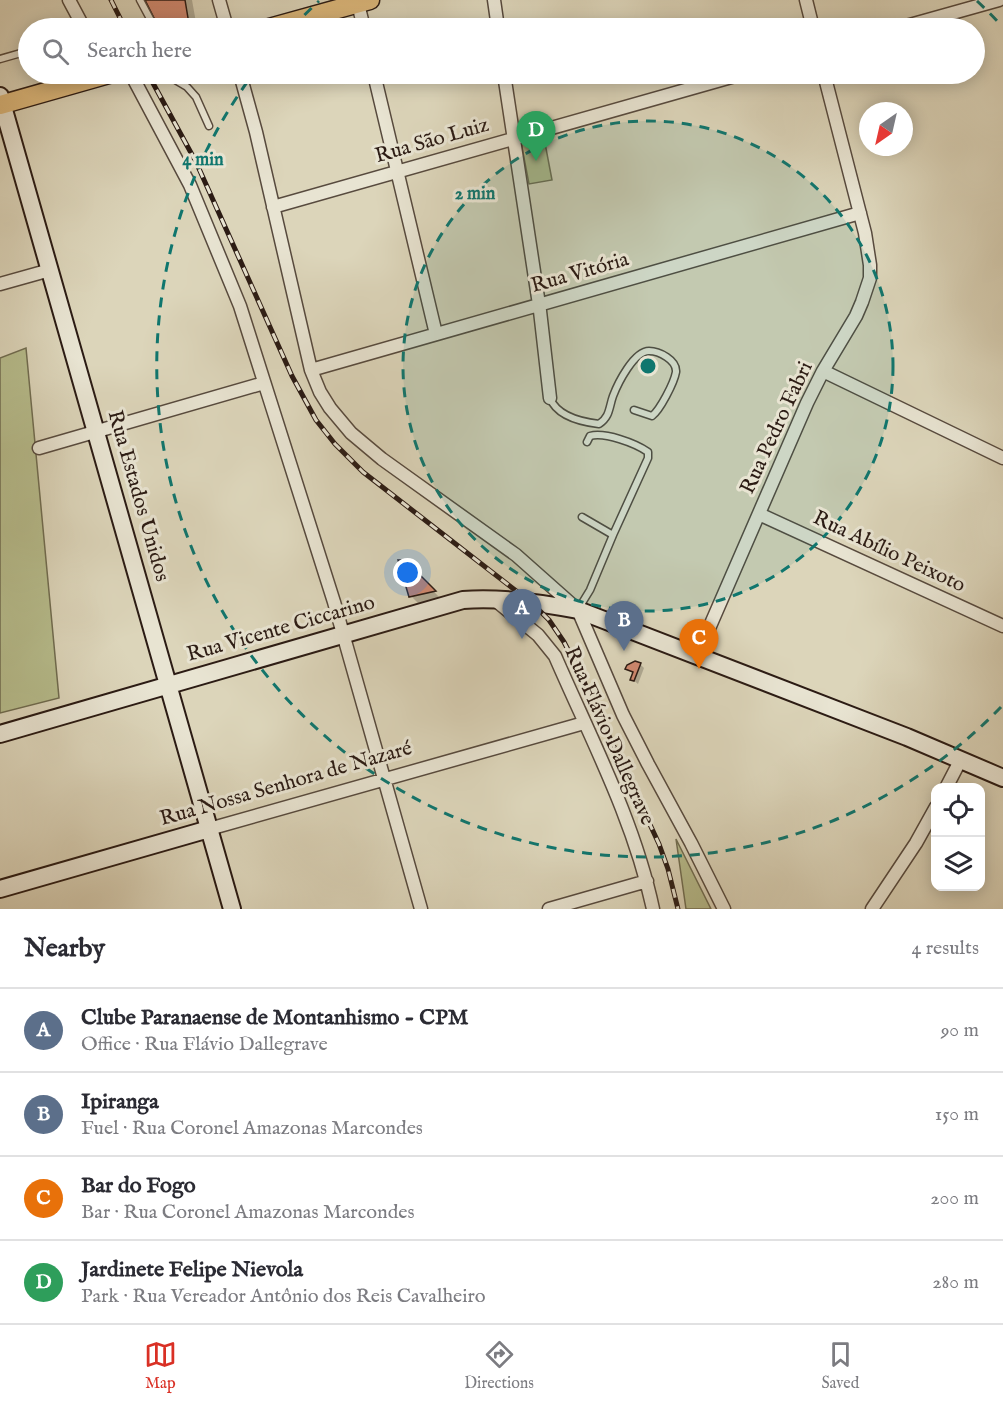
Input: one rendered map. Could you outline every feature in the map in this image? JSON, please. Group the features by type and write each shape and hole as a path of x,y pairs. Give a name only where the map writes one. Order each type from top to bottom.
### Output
{"main road":[{"path":"303,18 362,1"},
{"path":"1,102 71,84"}],"street":[{"path":"69,0 79,18"},
{"path":"219,0 224,18"},
{"path":"494,0 497,18"},
{"path":"806,0 810,18"},
{"path":"935,18 999,0"},
{"path":"362,1 363,18"},
{"path":"136,84 190,185 240,306 344,634 421,909"},
{"path":"243,84 311,370 320,392 340,421 358,438 403,474 498,541 578,610 635,738 724,909"},
{"path":"376,84 436,334"},
{"path":"506,84 539,305 550,398"},
{"name":"Rua São Luiz","path":"273,207 706,84"},
{"name":"Rua Pedro Fabri","path":"697,656 800,418 823,371 856,316 870,278 868,250 860,213 827,84"},
{"name":"Rua Estados Unidos","path":"1,102 232,909"},
{"name":"Rua Vitória","path":"311,370 860,213"},
{"path":"0,284 50,270"},
{"path":"823,371 1003,458"},
{"path":"39,448 264,383"},
{"name":"Rua Abílio Peixoto","path":"759,514 1003,626"},
{"name":"Rua Vicente Ciccarino","path":"0,734 463,600 495,600 578,610 907,737 1003,778"},
{"name":"Rua Flávio Dallegrave","path":"495,600 538,635 555,656 625,815 647,881 653,909"},
{"name":"Rua Nossa Senhora de Nazaré","path":"0,889 584,723"},
{"path":"949,783 961,759"},
{"path":"872,909 931,816"},
{"path":"549,909 647,881"}],"lane":[{"path":"140,0 150,18"},
{"path":"0,59 18,54"},
{"path":"182,84 196,97 209,126"},
{"path":"550,398 558,410 588,423 599,424 606,420 613,397 635,358 648,351 669,358 675,365 676,372 658,412 652,416 634,410"},
{"path":"578,610 591,590 648,458 648,452 642,448 605,435 590,436 587,442"},
{"path":"582,517 613,535"}],"green space":[{"path":"544,138 552,180 529,184 521,142"},
{"path":"26,348 59,698 0,713 0,358"},
{"path":"676,839 711,909 686,909"}],"building":[{"path":"145,0 185,0 188,18 154,18"},
{"path":"398,560 405,560 436,591 409,597"},
{"path":"635,661 641,663 634,681 630,680 633,672 625,669 627,665"}],"railway":[{"path":"111,0 120,18"},
{"path":"153,84 196,162 292,376 316,420 335,444 363,472 533,604 549,620 564,642 659,844 678,909"}],"place":[{"name":"Jardinete Felipe Nievola","path":"536,161"},
{"name":"Clube Paranaense de Montanhismo - CPM","path":"522,639"},
{"name":"Ipiranga","path":"624,651"},
{"name":"Bar do Fogo","path":"699,669"}]}
